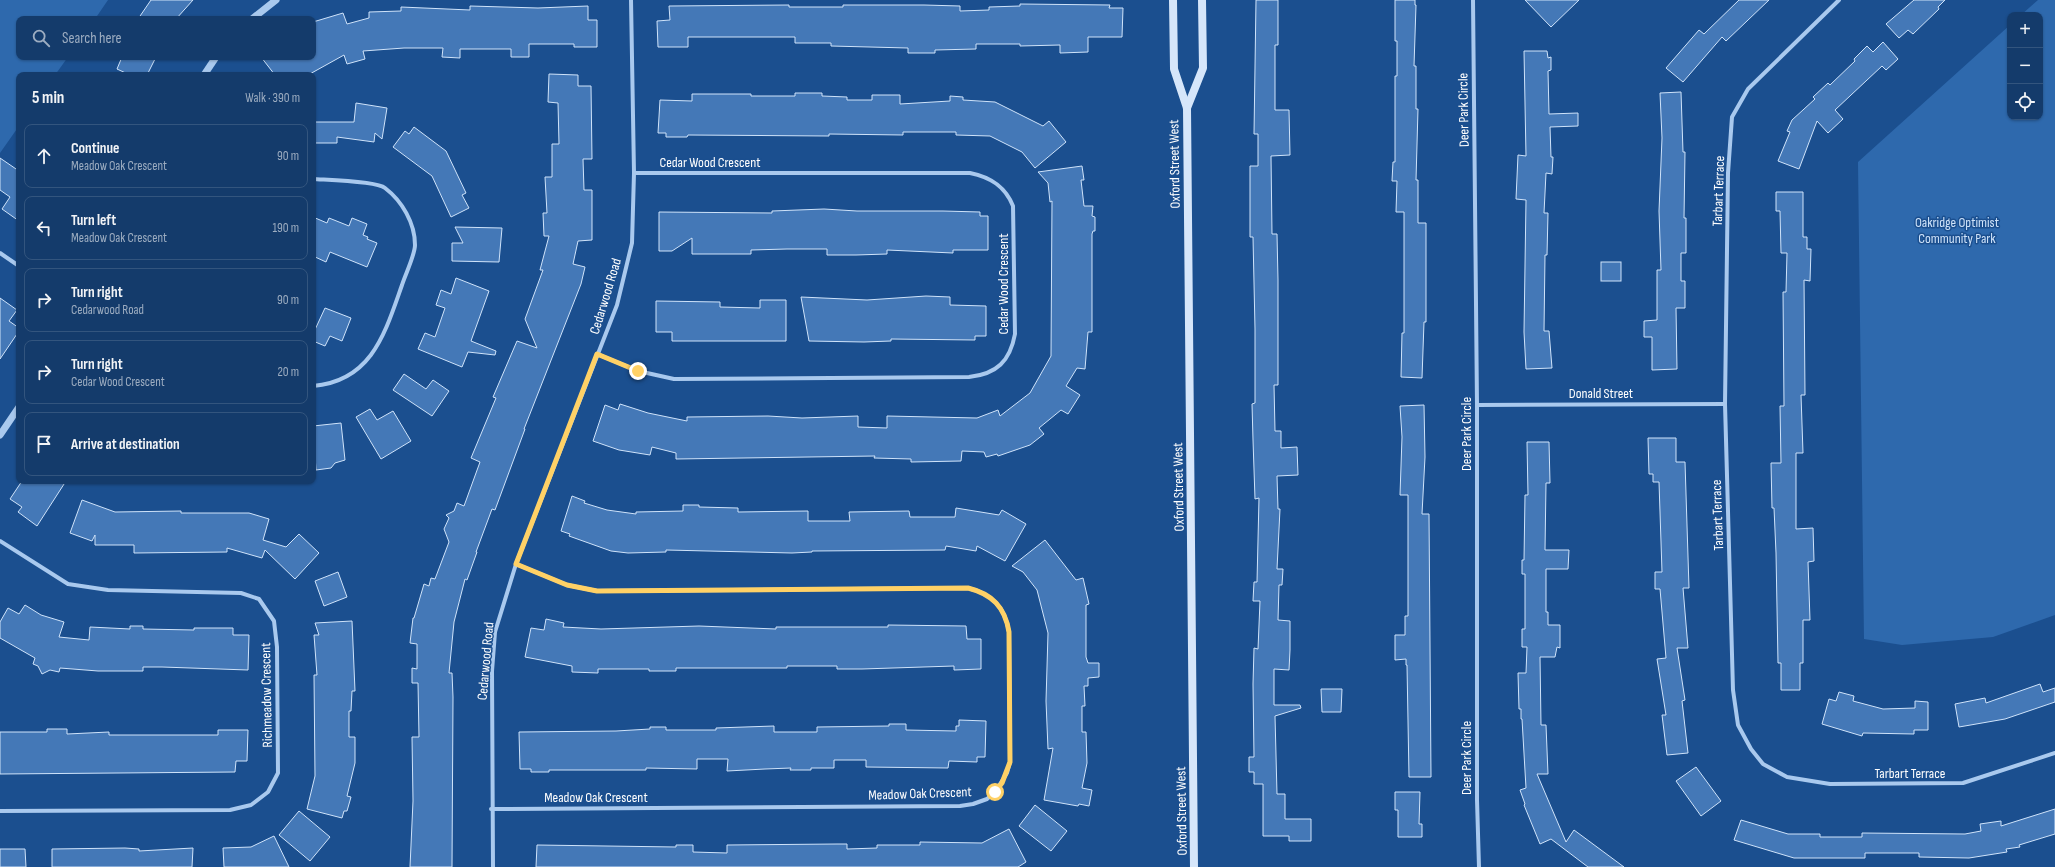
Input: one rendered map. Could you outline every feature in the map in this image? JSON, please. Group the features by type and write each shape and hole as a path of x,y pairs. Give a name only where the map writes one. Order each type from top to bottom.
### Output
{"main road":[{"name":"Oxford Street West","path":"1173,0 1174,69 1187,108 1194,867"},
{"name":"Oxford Street West","path":"1187,108 1203,68 1202,0"}],"street":[{"path":"256,16 276,0"},
{"name":"Cedarwood Road","path":"493,867 491,809 492,671 495,632 516,564 617,305 632,243 634,173 631,0"},
{"name":"Deer Park Circle","path":"1473,0 1477,405 1477,800 1479,867"},
{"name":"Tarbart Terrace","path":"1839,0 1748,89 1732,117 1728,173 1724,404 1732,690 1738,726 1751,749 1763,764 1787,777 1830,784 1963,783 2055,753"},
{"path":"206,72 214,60"},
{"name":"Cedar Wood Crescent","path":"597,354 638,371 674,379 969,377 982,376 993,371 1003,363 1013,344 1015,334 1013,206 1005,192 991,179 970,173 634,173"},
{"path":"316,180 345,180 384,187 408,213 415,246 385,334 366,364 345,379 316,385"},
{"path":"0,252 16,264"},
{"name":"Donald Street","path":"1477,405 1724,404"},
{"path":"0,435 16,411"},
{"name":"Richmeadow Crescent","path":"0,541 68,584 108,590 241,593 259,599 274,621 277,647 278,772 268,792 257,801 251,805 230,810 0,811"},
{"name":"Meadow Oak Crescent","path":"491,809 960,806 980,802 995,792 1002,783 1010,762 1009,632 1007,621 997,603 980,591 968,588 597,591 567,585 516,564"}],"green space":[{"path":"0,0 108,0 97,16 16,16 16,60 66,60 57,72 16,72 16,130 0,153"},
{"name":"Oakridge Optimist Community Park","path":"2038,0 2055,0 2055,615 1993,637 1902,645 1864,639 1858,162 2007,28 2007,120 2043,120 2043,12 2024,12"}],"building":[{"path":"151,0 193,0 179,16 140,16"},
{"path":"1256,0 1278,0 1278,45 1275,45 1275,110 1289,110 1290,155 1271,156 1272,234 1277,234 1278,280 1278,385 1274,385 1275,431 1281,431 1281,448 1297,447 1298,475 1277,476 1278,509 1280,509 1277,569 1283,569 1282,585 1279,585 1278,620 1290,621 1290,650 1289,670 1274,669 1274,705 1300,705 1301,708 1275,716 1277,794 1285,794 1285,819 1311,819 1311,841 1289,841 1289,836 1263,836 1263,784 1254,784 1254,772 1249,772 1249,757 1254,757 1254,648 1258,649 1260,601 1253,601 1254,582 1257,582 1259,498 1255,499 1252,404 1255,403 1255,329 1253,237 1250,237 1250,166 1258,166 1258,134 1254,134"},
{"path":"1395,0 1415,0 1416,5 1414,66 1416,66 1416,109 1418,109 1416,180 1418,180 1418,223 1426,223 1426,322 1424,322 1422,378 1401,377 1402,333 1404,333 1404,212 1396,212 1397,181 1392,181 1393,162 1395,162 1395,76 1397,76"},
{"path":"1525,0 1579,0 1551,27"},
{"path":"1739,0 1769,0 1726,41 1722,37 1683,82 1666,68 1699,30 1704,34"},
{"path":"1914,0 1945,0 1938,7 1939,9 1913,34 1908,30 1899,38 1886,24"},
{"path":"1020,4 1110,5 1109,8 1123,8 1122,37 1088,37 1088,52 1060,53 1060,45 1020,46 1020,44 976,44 976,49 935,50 935,53 908,53 908,48 831,46 831,43 795,43 795,37 688,37 688,47 658,47 657,21 670,20 669,6 789,5 789,7 843,7 843,5 924,5 960,6 960,11 989,10 989,7 1020,6"},
{"path":"470,6 538,8 588,6 588,20 597,20 597,47 574,47 574,44 529,44 529,57 511,57 511,49 460,49 460,58 442,57 443,48 404,48 363,51 365,59 347,64 344,55 313,72 273,72 263,60 316,60 316,21 343,13 347,24 369,18 369,12 401,11 401,7 470,10"},
{"path":"1883,42 1898,59 1886,70 1882,66 1835,110 1843,119 1828,133 1817,121 1799,169 1778,161 1790,132 1787,131 1792,120 1815,99 1813,97 1828,83 1830,85 1855,61 1854,59 1867,46 1873,52"},
{"path":"1524,51 1547,51 1548,58 1551,57 1551,70 1548,71 1549,114 1578,113 1578,126 1550,127 1551,157 1553,157 1552,174 1546,173 1544,213 1548,213 1547,255 1545,255 1544,331 1549,331 1552,368 1526,369 1524,332 1526,200 1516,199 1518,155 1526,156"},
{"path":"121,60 154,60 148,72 124,72 117,69"},
{"path":"549,74 578,75 578,86 591,86 592,159 583,159 584,190 592,190 592,240 578,241 573,264 585,267 581,284 524,429 495,510 492,509 467,580 465,579 454,622 449,673 452,673 453,697 452,867 410,867 413,801 412,737 419,737 418,683 412,683 412,668 417,669 417,644 410,643 413,618 424,584 429,586 431,578 435,579 449,542 444,529 449,518 446,515 454,511 457,503 464,506 480,462 471,458 496,398 493,397 517,341 537,348 525,319 543,270 540,270 549,236 544,236 543,213 547,213 545,177 552,177 552,144 559,144 558,103 548,102"},
{"path":"1681,92 1683,152 1685,152 1684,218 1686,218 1686,253 1681,253 1681,281 1685,281 1685,308 1676,308 1677,369 1652,370 1652,337 1644,337 1644,321 1657,320 1657,270 1661,270 1659,211 1662,138 1660,93"},
{"path":"795,93 822,93 822,96 847,97 847,100 872,100 872,95 900,95 900,104 950,101 950,96 963,97 963,100 995,102 1043,126 1049,121 1066,142 1035,168 1022,152 990,136 956,135 956,132 903,132 903,135 688,135 687,137 666,137 666,133 658,133 660,100 692,101 692,94 795,96"},
{"path":"356,103 387,108 382,139 375,133 374,142 337,137 337,143 316,143 316,122 354,122"},
{"path":"414,127 446,151 466,193 462,195 469,208 451,217 432,176 393,147 405,131 409,134"},
{"path":"0,158 16,169 16,219 2,209 10,197 0,190"},
{"path":"1082,166 1084,180 1081,180 1084,206 1093,206 1092,216 1095,217 1095,231 1093,231 1092,234 1092,332 1088,332 1085,369 1077,368 1066,386 1080,395 1068,414 1061,410 1039,428 1044,434 1030,445 998,456 997,454 986,457 984,452 962,451 961,461 911,462 911,459 874,458 875,456 676,459 676,453 652,447 650,455 619,450 593,441 605,405 618,410 620,404 648,413 687,421 687,417 768,416 802,418 858,416 858,427 887,428 887,416 977,418 998,410 1000,416 1030,393 1051,356 1052,201 1050,202 1048,183 1038,172"},
{"path":"1776,192 1803,192 1803,237 1807,237 1807,249 1811,249 1810,281 1804,280 1805,395 1801,395 1803,453 1796,453 1796,529 1813,528 1814,561 1808,562 1810,620 1803,620 1803,663 1800,663 1800,690 1781,690 1781,663 1778,663 1776,553 1774,508 1772,508 1771,463 1781,463 1780,406 1784,406 1783,292 1786,292 1787,253 1781,253 1780,211 1776,211"},
{"path":"824,209 857,211 980,212 980,216 988,216 988,250 953,250 953,253 887,250 887,254 827,255 827,249 787,249 751,250 751,254 692,254 692,238 672,251 659,251 659,212 772,213 772,211"},
{"path":"316,218 327,223 329,218 349,226 352,218 367,224 363,235 368,237 367,239 377,243 367,267 330,252 326,262 316,257"},
{"path":"455,227 502,228 499,262 452,261 452,243 463,243"},
{"path":"1601,262 1621,262 1621,281 1601,281"},
{"path":"456,278 489,291 471,341 496,351 495,355 468,352 462,367 418,349 425,333 435,337 445,308 436,305 441,290 451,294"},
{"path":"926,296 950,297 950,305 986,306 986,336 975,336 975,340 891,339 891,341 864,342 809,341 801,297 867,300"},
{"path":"0,298 16,309 9,321 16,326 16,335 0,359"},
{"path":"760,300 786,300 786,341 672,341 672,332 656,332 656,301 720,302 720,307 760,308"},
{"path":"325,308 351,318 342,341 330,336 325,346 316,342 316,328"},
{"path":"404,374 426,389 433,380 449,391 432,416 393,390"},
{"path":"1424,405 1425,457 1422,514 1429,514 1431,777 1409,777 1407,665 1406,659 1395,660 1395,635 1405,635 1405,616 1408,616 1408,495 1400,495 1402,437 1400,406"},
{"path":"370,409 377,420 393,411 411,441 381,459 356,417"},
{"path":"341,423 345,460 335,463 331,468 316,470 316,426"},
{"path":"1648,438 1676,438 1676,462 1685,462 1689,588 1683,588 1688,648 1677,648 1685,700 1682,701 1688,753 1667,755 1662,715 1666,715 1657,659 1666,658 1660,589 1655,589 1655,572 1662,572 1659,482 1653,482 1653,474 1649,474"},
{"path":"1527,442 1549,442 1550,483 1546,483 1545,550 1569,550 1568,569 1546,569 1546,612 1548,612 1548,625 1560,625 1560,648 1557,647 1555,657 1540,657 1541,725 1546,725 1548,774 1537,774 1566,842 1574,830 1624,867 1588,867 1551,839 1540,844 1524,805 1525,804 1520,790 1526,788 1522,719 1521,709 1519,709 1518,673 1526,673 1527,647 1522,647 1522,629 1525,629 1525,574 1522,574 1522,560 1524,560 1525,495 1528,495"},
{"path":"20,484 64,484 37,526 18,512 22,507 10,499"},
{"path":"572,496 585,501 584,503 607,510 636,514 636,512 683,511 683,505 699,505 699,507 738,508 738,512 808,511 808,521 850,521 849,512 909,511 910,517 955,517 956,508 999,515 1002,510 1026,524 1005,561 977,546 976,551 946,546 945,550 812,551 792,553 666,550 666,552 628,553 611,551 569,536 570,534 561,531"},
{"path":"82,500 115,512 181,511 181,513 249,513 269,519 263,540 286,547 299,534 319,553 295,579 265,550 262,558 227,548 227,552 134,553 134,545 95,545 95,535 92,541 70,533"},
{"path":"1045,540 1076,580 1083,578 1089,604 1086,605 1086,657 1088,663 1099,663 1099,677 1088,678 1088,686 1084,686 1085,706 1082,706 1082,732 1086,732 1087,763 1082,788 1092,790 1089,806 1079,804 1078,806 1044,800 1053,748 1048,749 1046,701 1048,633 1037,590 1023,572 1012,566"},
{"path":"338,572 347,597 324,606 315,581"},
{"path":"25,605 41,615 64,622 59,637 89,640 90,627 130,629 130,626 143,626 143,629 194,630 194,628 233,628 233,635 249,635 248,670 143,667 143,671 98,671 60,668 59,672 50,670 42,674 38,666 33,664 35,658 0,638 0,622 8,608 19,614"},
{"path":"546,619 564,623 563,627 601,629 699,626 776,629 776,627 888,627 888,625 966,626 967,639 981,639 981,669 954,670 954,666 837,669 837,666 787,666 787,668 676,668 676,671 649,671 649,669 598,669 598,673 572,672 572,666 525,657 531,628 544,630"},
{"path":"352,621 355,691 352,691 351,711 349,711 349,737 355,737 355,763 347,796 351,797 347,811 344,811 342,818 307,809 315,776 314,675 317,675 314,635 319,635 315,623"},
{"path":"2040,684 2043,692 2055,688 2055,702 2005,719 1959,727 1955,704 1985,698 1986,703"},
{"path":"1321,689 1342,689 1341,712 1322,712"},
{"path":"1839,692 1854,696 1853,701 1883,709 1915,708 1915,701 1928,702 1928,730 1914,730 1914,734 1863,733 1862,736 1822,724 1829,699 1836,701"},
{"path":"959,720 986,721 985,757 977,757 977,762 949,761 948,768 866,767 866,760 834,760 834,768 811,768 811,770 790,770 791,768 727,771 728,759 697,759 697,769 646,768 646,770 549,770 549,772 531,772 531,769 520,769 519,732 616,731 650,729 650,727 666,727 666,730 716,730 716,728 774,726 774,732 817,732 817,727 889,726 889,724 906,724 906,730 956,731 956,726 959,726"},
{"path":"47,729 67,729 67,734 109,732 109,735 218,735 218,730 248,730 247,761 236,761 235,772 0,774 0,732 47,732"},
{"path":"1696,767 1721,801 1701,816 1676,781"},
{"path":"1395,792 1420,792 1419,824 1422,824 1422,837 1398,837 1398,810 1395,810"},
{"path":"1035,805 1067,831 1051,851 1019,826"},
{"path":"2055,809 2055,834 2019,845 2020,847 2006,849 2007,852 1969,858 1919,857 1919,853 1865,853 1865,858 1794,858 1734,840 1741,820 1788,834 1820,834 1820,837 1862,837 1862,833 1965,834 1981,831 1980,824 2001,821 2001,826"},
{"path":"299,811 330,837 310,861 279,835"},
{"path":"1009,829 1026,862 1018,867 536,867 537,845 676,847 676,845 693,845 693,852 727,853 727,845 847,844 847,849 877,848 877,845 920,845 920,842 982,843"},
{"path":"274,836 289,867 224,867 223,848 251,847"},
{"path":"193,848 192,867 52,867 52,849 139,849 139,851"},
{"path":"0,849 25,849 26,867 0,867"}],"route":[{"path":"638,371 597,354 516,564 567,585 597,591 968,588 980,591 997,603 1004,612 1009,632 1010,762 1002,783 995,792"}]}
